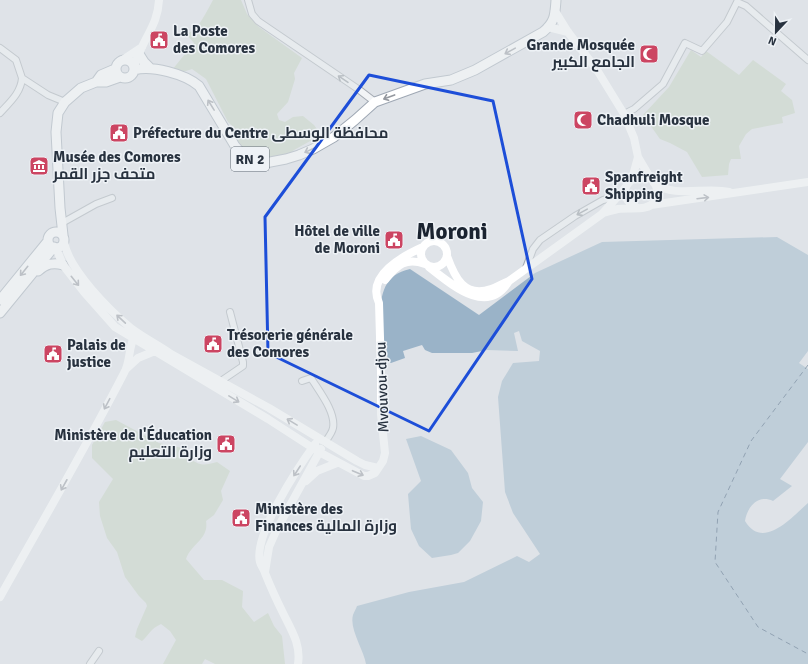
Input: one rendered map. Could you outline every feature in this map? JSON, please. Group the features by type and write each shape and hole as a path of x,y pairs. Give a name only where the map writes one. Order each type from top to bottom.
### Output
{"main road":[{"path":"119,69 128,78 132,75 140,50 153,27 157,14 158,0"},
{"path":"556,0 553,21 548,27 568,32"},
{"path":"555,11 568,32 597,70 624,114 634,138 638,157 658,192 654,202 651,205"},
{"name":"RN 2","path":"134,68 150,68 186,78 199,86 235,146 242,154 254,162 265,163 286,159 313,149 334,137 375,102 425,84 451,80 475,70 543,32 548,27"},
{"path":"140,50 144,62 150,68"},
{"path":"135,335 92,289 67,254 63,239 60,208 56,123 58,113 64,102 82,88 96,82 101,75 119,69 140,50"},
{"path":"119,69 128,60 132,63 134,68"},
{"path":"509,281 505,288 493,296 469,294 460,290 427,265 421,258 420,254 423,247 430,242 438,242 445,248 451,269 459,282 470,290 487,290 509,281 602,214 632,179 638,157"},
{"path":"632,179 642,176 662,187 674,190 719,189 733,193"},
{"path":"602,214 618,209 636,207 646,208 651,205 808,182"},
{"path":"626,187 626,197 628,201 636,207"},
{"path":"0,300 52,242 60,208"},
{"path":"0,313 26,282 57,232 63,239"},
{"path":"52,242 61,246 63,239"},
{"path":"52,242 63,266 115,327 135,335 217,384 268,419 338,463 364,476 375,473 378,468 361,463 269,408 217,384"},
{"name":"Mvouvou-djou","path":"379,304 376,298 376,290 386,271 396,260 423,247"},
{"path":"427,265 437,267 443,263 447,256"},
{"name":"Mvouvou-djou","path":"378,468 383,461 385,453 381,414 379,304 382,286 385,280 404,262 412,260 427,265"},
{"path":"26,282 46,265 53,263 63,266"},
{"path":"0,597 55,501 126,370 135,335"},
{"path":"126,370 138,358 158,349"},
{"path":"265,572 269,547 276,529 298,490 322,440"},
{"path":"298,664 299,651 295,636 273,593 260,561 260,556 264,534 273,512 287,486 316,450"},
{"path":"298,490 310,476 326,466 338,463"}],"street":[{"path":"248,0 252,14 258,21 375,102"},
{"path":"624,114 634,109 663,84 686,43 702,51 727,22 737,2 746,6 808,60"},
{"path":"0,48 16,60 22,78 22,84 16,96 0,113"},
{"path":"22,78 48,95 64,102"},
{"path":"62,223 96,204 112,198"},
{"path":"526,268 532,253 540,240 575,216 603,200 617,198"},
{"path":"217,384 243,366 230,312"},
{"path":"302,381 311,378 325,399 332,415 333,427 322,440"},
{"path":"90,664 99,651"}],"highlighted area":[{"path":"369,75 493,101 532,279 429,431 268,353 265,217"}],"green space":[{"path":"213,0 241,0 247,14 259,27 302,58 294,73 295,79 288,102 277,114 279,120 285,122 293,117 303,116 314,125 321,135 294,150 287,157 262,161 239,148 237,140 238,131 228,122 206,79 192,69 177,74 172,70 194,43 187,35 197,27"},
{"path":"691,50 701,57 706,51 739,75 753,60 786,84 781,91 792,100 795,113 782,117 783,123 752,129 746,134 739,146 741,159 731,159 728,175 702,177 687,152 660,139 643,115 669,87"},
{"path":"116,420 159,443 187,449 187,456 195,462 208,464 217,462 230,471 221,491 223,500 214,515 206,521 203,537 192,549 186,559 204,580 222,580 243,591 242,607 254,622 268,613 274,626 282,636 285,664 215,664 205,659 202,664 163,664 176,640 170,631 161,624 152,630 142,641 135,637 147,606 125,577 117,552 107,538 100,516 99,502 113,479 92,458 92,445 105,422"}],"water":[{"path":"777,237 808,255 808,351 799,363 808,369 808,442 780,479 792,486 773,501 763,499 754,503 748,511 745,521 752,529 760,533 769,532 786,523 808,503 808,664 366,664 352,621 357,606 409,592 464,582 517,556 529,562 540,554 513,513 505,492 498,397 502,381 513,363 539,361 540,351 522,341 519,331 514,333 518,351 487,350 472,353 432,353 425,350 422,345 403,351 405,358 391,363 388,361 386,346 381,341 380,318 382,297 385,287 391,279 399,273 410,269 479,315 535,273 602,242"},
{"path":"421,436 451,450 468,473 472,488 483,502 481,521 470,541 458,553 451,555 432,558 419,546 411,529 408,494 421,481 406,439"}],"ferry route":[{"path":"808,365 751,441 718,512 715,562 758,627 808,654"}],"place":[{"name":"La Poste des Comores","path":"159,40"},
{"name":"Grande Mosquée الجامع الكبير","path":"649,54"},
{"name":"Chadhuli Mosque","path":"583,120"},
{"name":"Préfecture du Centre محافظة الوسطى","path":"119,133"},
{"name":"Musée des Comores متحف جزر القمر","path":"39,166"},
{"name":"Spanfreight Shipping","path":"591,186"},
{"name":"Hôtel de ville de Moroni","path":"394,240"},
{"name":"Trésorerie générale des Comores","path":"213,344"},
{"name":"Palais de justice","path":"53,354"},
{"name":"Ministère de l'Éducation وزارة التعليم","path":"226,444"},
{"name":"Ministère des Finances وزارة المالية","path":"241,518"}],"district":[{"name":"Moroni","path":"452,231"}]}
